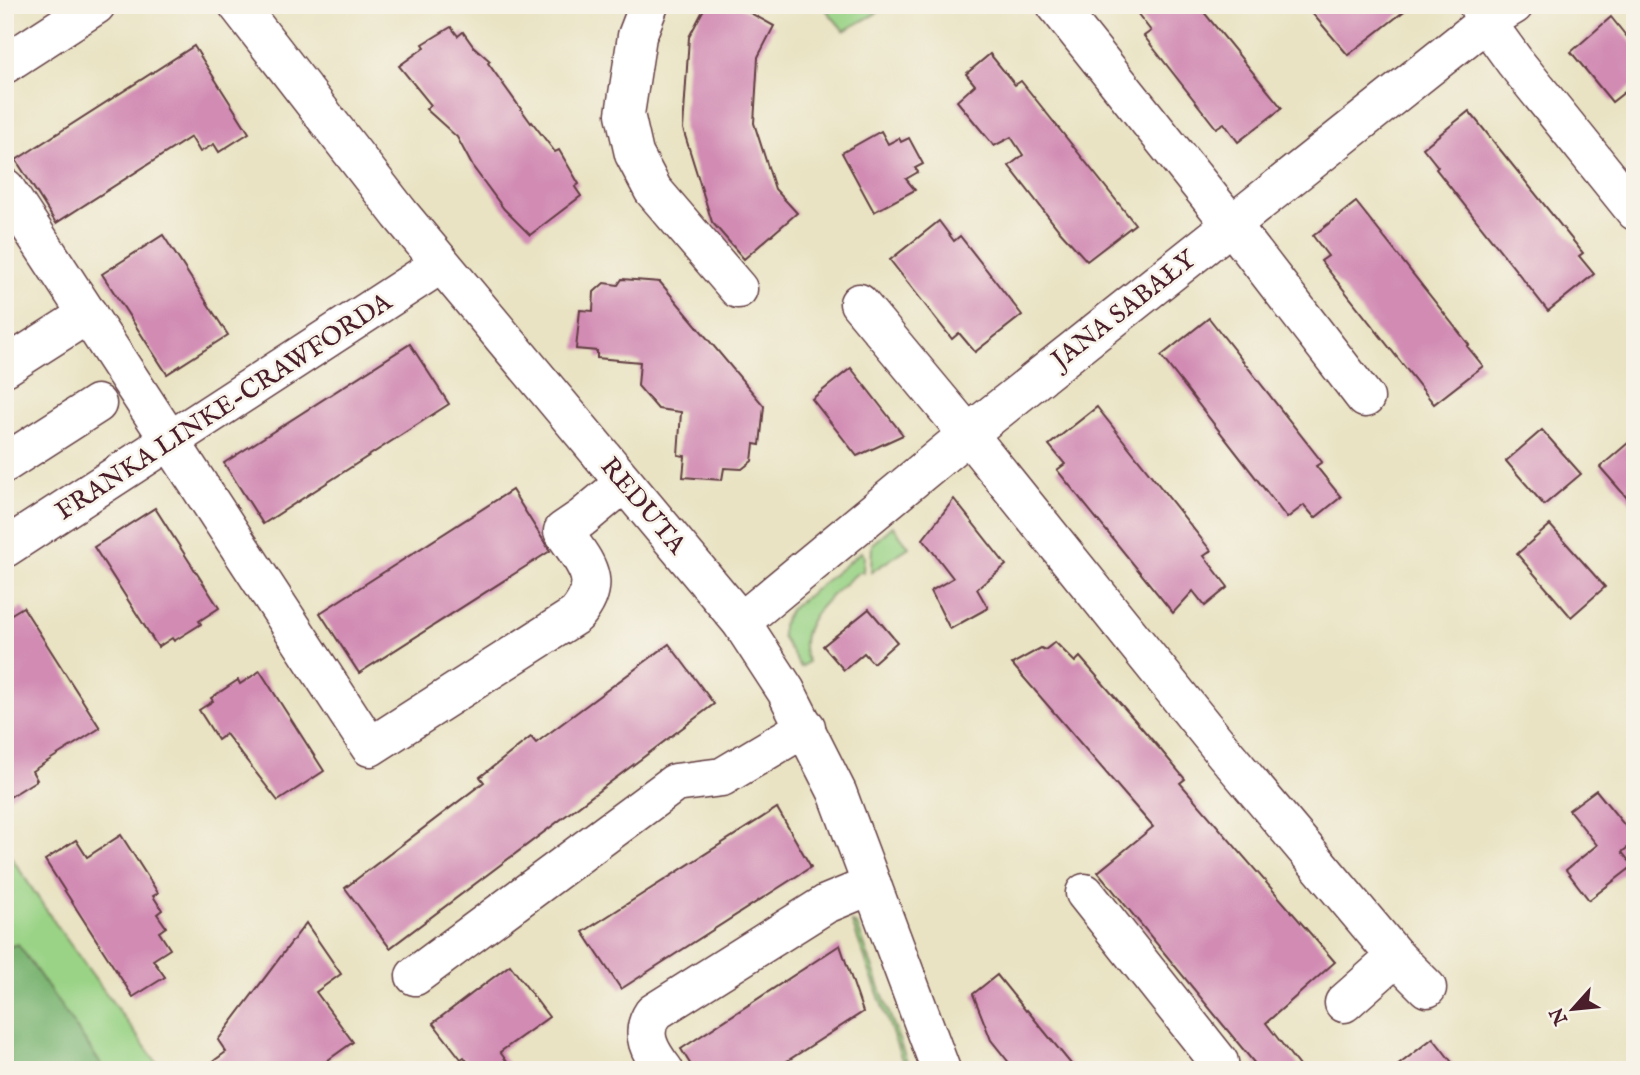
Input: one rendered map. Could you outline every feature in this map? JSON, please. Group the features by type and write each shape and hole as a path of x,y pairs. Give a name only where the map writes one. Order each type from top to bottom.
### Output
{"street":[{"path":"5,64 96,5"},
{"name":"REDUTA","path":"239,5 441,264 741,622 775,673 806,727 838,792 941,1070"},
{"path":"649,5 637,36 625,114 634,154 653,190 738,289"},
{"path":"1056,5 1231,224 1364,398"},
{"path":"1493,11 1515,62 1635,211"},
{"name":"JANA SABAŁY","path":"741,622 968,433 1493,11"},
{"path":"5,188 370,747 576,615 588,601 591,586 588,569 563,531 583,518 624,483"},
{"name":"FRANKA LINKE-CRAWFORDA","path":"5,548 441,264"},
{"path":"859,303 968,433 1223,751 1396,957 1427,988"},
{"path":"5,367 88,314"},
{"path":"5,463 97,404"},
{"path":"415,976 674,783 722,777 806,727"},
{"path":"664,1070 646,1041 646,1028 653,1013 826,904 872,885"},
{"path":"1085,894 1219,1062 1220,1070"},
{"path":"1344,1003 1396,957"}],"green space":[{"path":"822,5 891,5 844,31"},
{"path":"893,526 909,547 871,572 872,544"},
{"path":"861,552 864,556 863,572 859,572 827,600 810,623 804,648 808,662 801,667 782,637 782,625 790,610"},
{"path":"5,848 59,929 162,1070 5,1070"},
{"path":"852,923 857,925 910,1070 901,1057"},
{"path":"18,944 105,1070 5,1070 5,948"}],"building":[{"path":"706,5 736,5 774,26 758,57 754,123 775,189 797,213 744,259 712,222 683,129 689,37"},
{"path":"1131,5 1198,5 1282,108 1238,142 1224,123 1216,128 1144,36 1151,31"},
{"path":"1305,5 1412,5 1348,55"},
{"path":"1611,17 1635,47 1635,84 1612,102 1571,52"},
{"path":"451,27 458,36 463,32 473,46 490,61 488,63 531,123 555,152 559,150 579,184 575,187 581,196 530,235 504,209 473,167 457,137 426,109 431,105 399,66 425,47 423,44"},
{"path":"194,46 249,133 219,152 214,144 200,152 191,137 56,223 16,160"},
{"path":"990,54 1015,85 1021,81 1135,224 1087,261 1058,229 1009,166 1023,155 1011,137 994,146 957,101 975,85 966,74"},
{"path":"1469,111 1583,253 1579,256 1594,274 1548,311 1436,169 1438,167 1423,148"},
{"path":"881,131 888,144 899,138 901,142 909,138 923,164 915,168 918,172 906,179 915,190 874,212 842,153"},
{"path":"1356,202 1483,366 1434,404 1321,261 1328,256 1313,236"},
{"path":"939,221 954,241 960,236 1022,315 975,352 959,333 952,339 890,260"},
{"path":"163,235 228,335 167,374 102,274"},
{"path":"622,279 660,282 764,406 760,445 754,444 752,461 742,469 724,468 722,480 683,477 685,456 678,455 681,412 658,409 638,386 640,362 597,358 597,351 576,349 580,310 593,311 594,292 604,283 618,285"},
{"path":"1209,318 1322,462 1316,466 1341,497 1315,518 1304,505 1287,518 1161,356"},
{"path":"410,344 449,404 263,524 224,463"},
{"path":"851,368 903,435 857,456 812,399"},
{"path":"1097,407 1211,551 1204,556 1228,587 1205,606 1193,591 1173,613 1057,470 1065,464 1049,445"},
{"path":"1542,430 1581,474 1544,505 1506,461"},
{"path":"1635,437 1635,507 1600,467"},
{"path":"512,490 550,551 359,673 320,613"},
{"path":"954,499 1006,565 977,589 988,608 950,629 931,591 953,578 923,539"},
{"path":"155,508 219,608 199,621 201,624 174,641 172,638 158,647 94,547"},
{"path":"1550,525 1605,587 1571,617 1517,554"},
{"path":"23,607 100,728 32,771 37,780 5,800 5,618"},
{"path":"869,609 897,642 873,663 864,653 844,670 823,646"},
{"path":"1055,642 1075,662 1080,657 1185,779 1180,783 1335,962 1266,1023 1302,1070 1260,1070 1098,872 1153,827 1012,664 1041,648 1045,650"},
{"path":"669,644 714,704 390,948 345,888 484,782 480,777 531,737 536,743"},
{"path":"260,671 324,771 278,801 226,734 218,740 199,710 213,701 211,698 238,680 240,684"},
{"path":"1596,790 1635,838 1635,842 1622,852 1633,866 1589,900 1566,870 1597,845 1569,810"},
{"path":"777,808 811,867 621,989 583,932"},
{"path":"121,835 158,893 153,896 162,910 157,914 166,927 159,932 170,949 153,960 165,977 133,997 45,860 76,840 87,857"},
{"path":"306,923 341,974 316,992 353,1042 314,1070 201,1070 226,1052 218,1040"},
{"path":"840,945 863,1012 773,1070 694,1070 681,1049"},
{"path":"510,965 549,1017 500,1052 513,1070 474,1070 464,1057 461,1059 433,1023"},
{"path":"997,975 1076,1070 1015,1070 991,1040 973,994"},
{"path":"1433,1038 1458,1070 1392,1070"}]}
